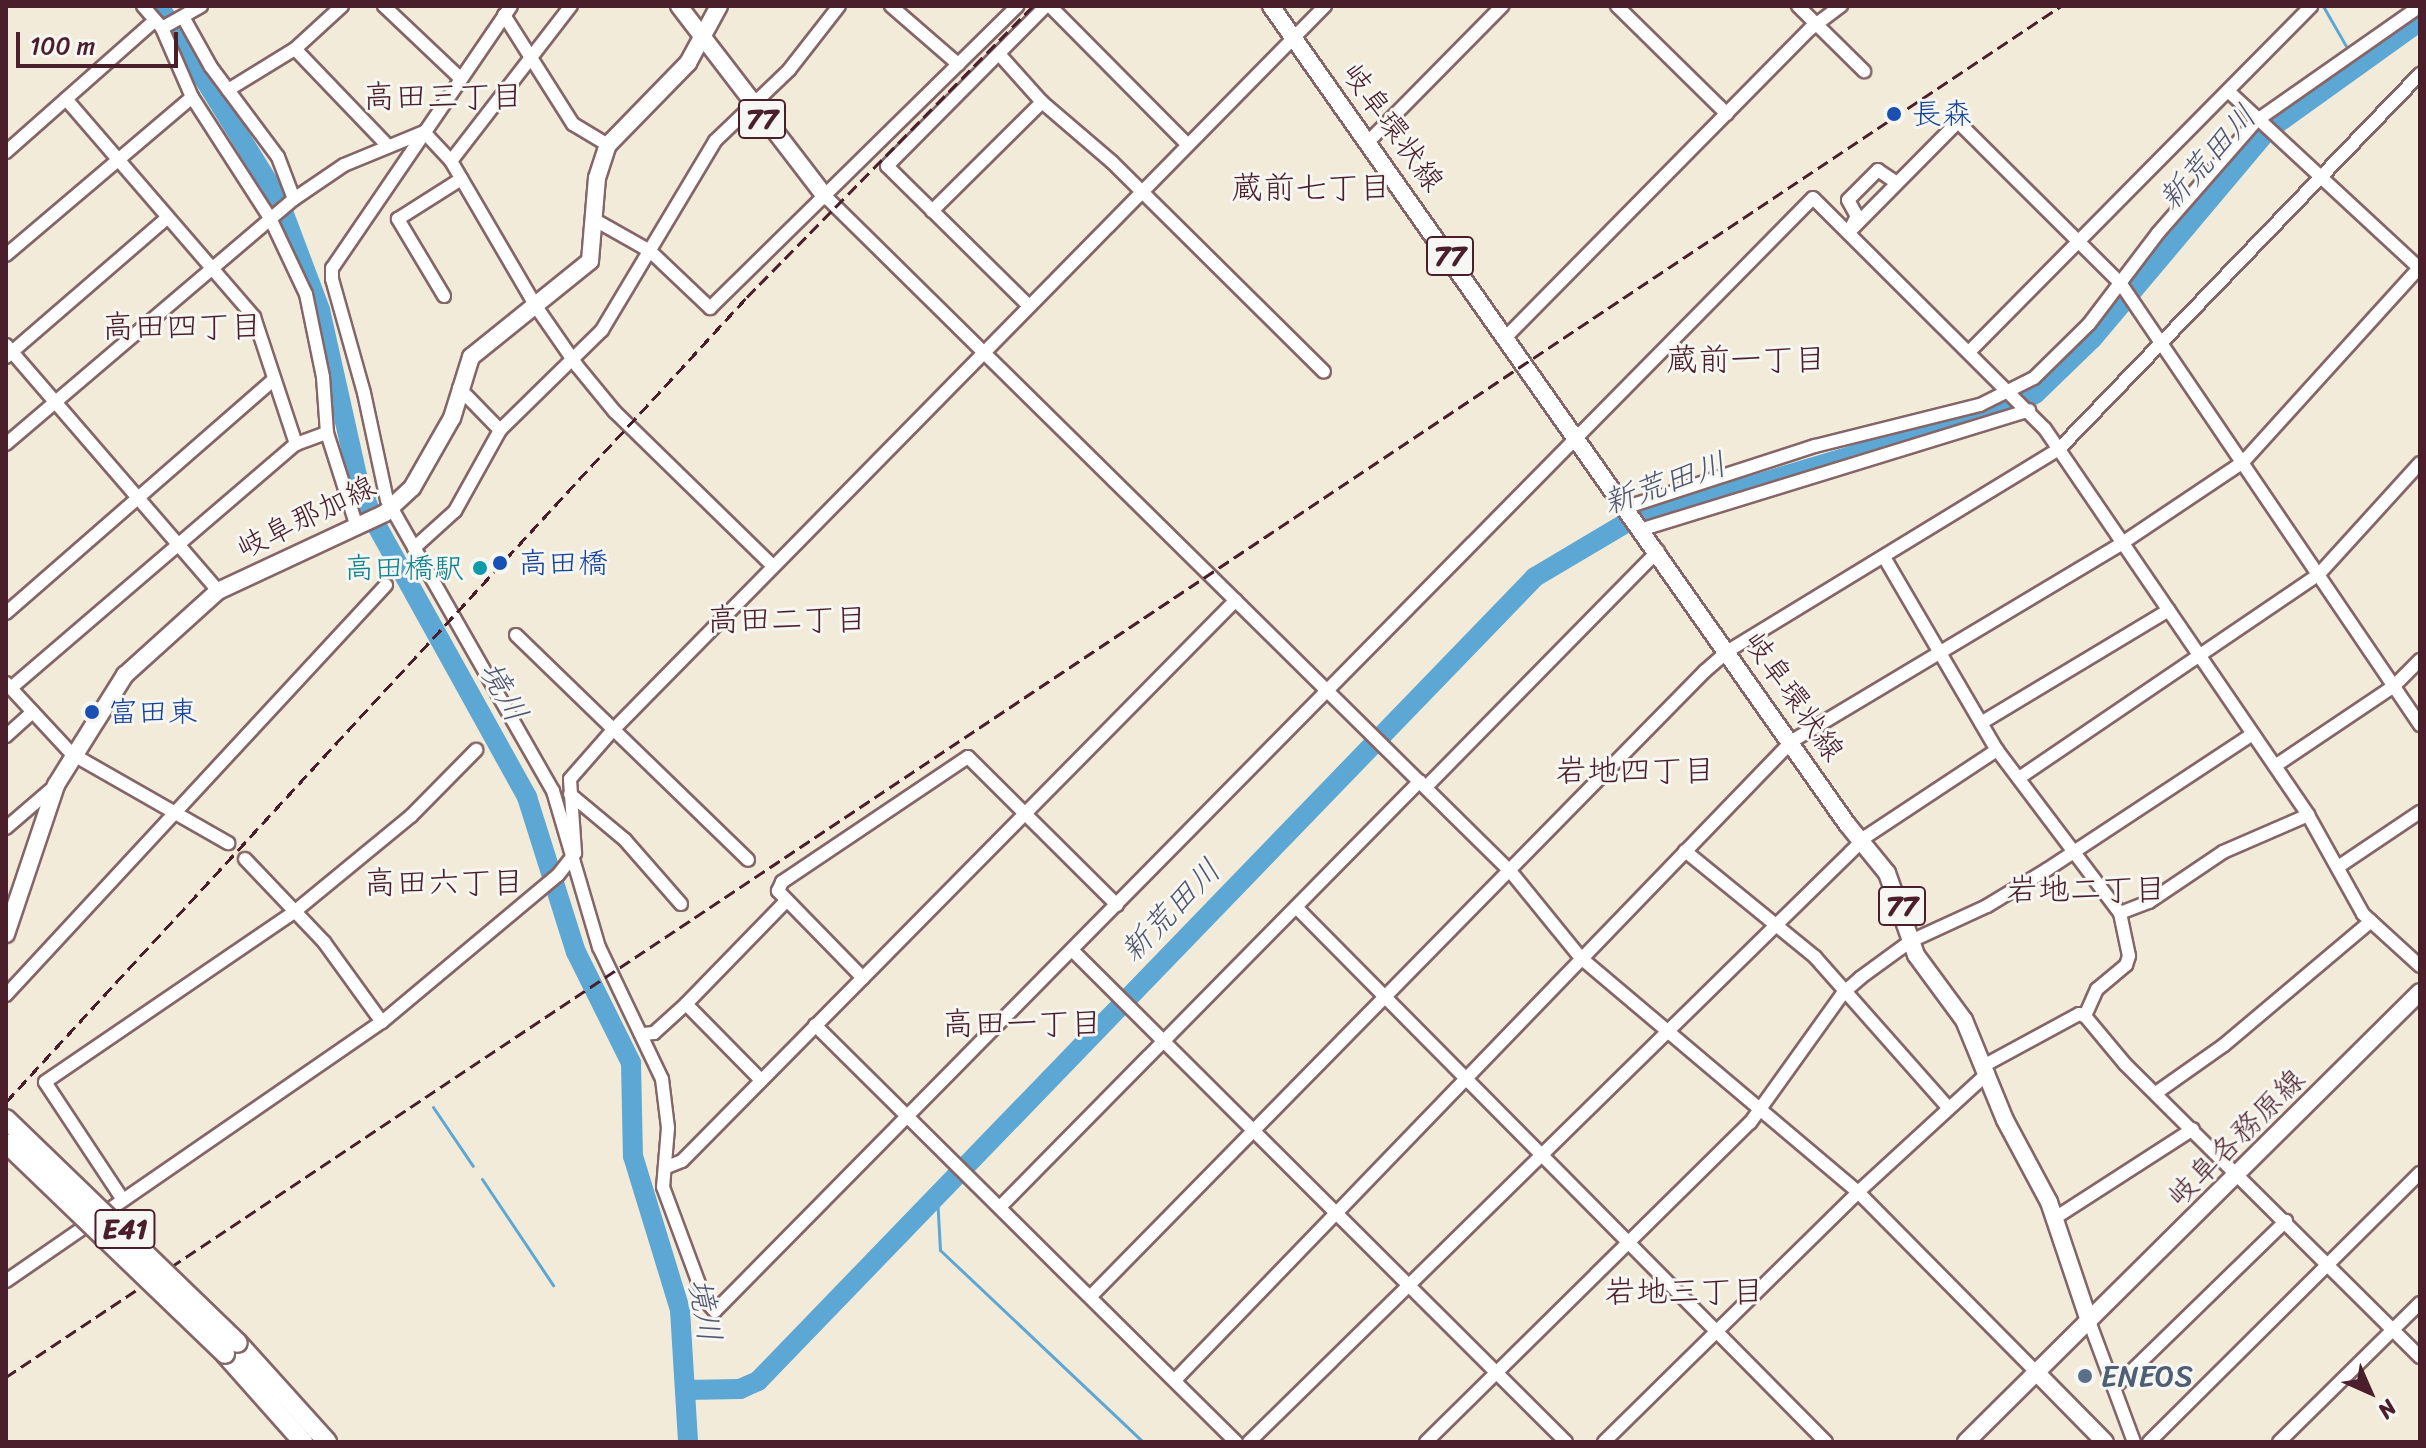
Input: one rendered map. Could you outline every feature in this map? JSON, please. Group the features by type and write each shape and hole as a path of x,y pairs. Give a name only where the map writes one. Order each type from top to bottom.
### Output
{"highway":[{"name":"E41","path":"6,1119 327,1442"},
{"name":"E41","path":"6,1143 232,1349 303,1442"}],"main road":[{"name":"77","path":"679,6 753,107 825,196"},
{"path":"702,39 719,6"},
{"name":"岐阜環状線","path":"1271,6 1895,886 1911,941 1964,1020 2055,1218 2089,1321"},
{"name":"岐阜那加線","path":"6,934 12,905 56,785 72,754 125,675 218,591 388,511 435,451 452,418 471,357 590,261 597,178 608,145 688,63 702,39"},
{"name":"岐阜各務原線","path":"2089,1321 2420,992"},
{"path":"1966,1442 2089,1321"},
{"path":"2036,1372 2105,1442"}],"street":[{"path":"143,6 158,24 192,97 270,217 306,294 323,377 327,433 360,526"},
{"path":"6,152 158,24 183,17 201,6"},
{"path":"228,90 295,49 342,6"},
{"path":"384,6 459,77"},
{"path":"451,161 571,6"},
{"path":"414,548 455,511 500,430 602,330 715,141 753,107 839,6"},
{"path":"891,6 958,64"},
{"path":"595,220 650,251 710,308 1017,6"},
{"path":"1029,306 887,166 1048,6 1187,144"},
{"path":"6,1281 382,1022 538,893 572,858 570,779 612,731 1325,6"},
{"path":"1369,141 1502,6"},
{"path":"1617,6 1727,114"},
{"path":"1798,6 1864,71"},
{"path":"1506,337 1817,25 1841,6"},
{"path":"1970,351 2311,6"},
{"path":"1627,507 1674,496 1815,446 1980,405 2010,391 2059,358 2258,122 2420,6"},
{"path":"608,145 573,124 530,59 508,11 459,77 332,268 388,511 414,548 553,791 603,958 643,1034 662,1079 667,1167 663,1187 705,1300 715,1311 1813,198 2027,408 2124,542 2308,815 2371,921 2420,966"},
{"path":"183,17 228,90 278,157 294,199"},
{"path":"295,49 387,145"},
{"path":"999,54 1042,102 1141,191 1324,372"},
{"path":"1091,1296 1728,651 2059,449 2321,182 2420,74"},
{"path":"1175,1380 1792,741 2124,542 2243,462 2420,268 2321,182 2228,91"},
{"path":"6,255 192,97"},
{"path":"66,99 254,317 296,444"},
{"path":"932,211 1042,102"},
{"path":"1849,232 1958,122 2137,303 2420,725"},
{"path":"6,444 294,199 344,165 424,132"},
{"path":"424,132 451,161 535,305 573,360 624,422 773,566"},
{"path":"1849,232 1857,216 1848,200 1878,170 1897,183"},
{"path":"444,296 398,219 461,179"},
{"path":"825,196 1511,872 1581,958 1858,1192 2036,1372"},
{"path":"167,218 8,351 56,401 218,591"},
{"path":"6,613 274,379"},
{"path":"459,388 500,430"},
{"path":"1643,529 2027,408"},
{"path":"228,843 72,754 9,685 296,444 327,433"},
{"path":"2019,778 2319,574 2420,463"},
{"path":"1000,1207 1296,907 1658,551"},
{"path":"1884,557 1997,750 2075,849 2120,913 2129,956 2126,965 2097,989 2085,1016"},
{"path":"6,995 140,855 172,811 386,585"},
{"path":"667,1167 682,1161 1236,600"},
{"path":"1981,723 2169,610"},
{"path":"516,635 748,860"},
{"path":"2275,766 2394,686 2420,660"},
{"path":"6,736 33,712"},
{"path":"1426,1442 1762,1110 1843,993 1911,941 1987,906 2253,734"},
{"path":"123,1200 45,1082 294,912 411,816 476,750"},
{"path":"1249,1442 1861,841 1997,750"},
{"path":"863,978 786,901 778,891 782,882 968,757 1117,905"},
{"path":"6,828 56,785"},
{"path":"570,794 625,840 681,904"},
{"path":"2338,867 2420,812"},
{"path":"2120,913 2149,902 2223,852 2308,815"},
{"path":"1685,851 1822,964 1843,993 1947,1106"},
{"path":"245,859 349,974 382,1022"},
{"path":"643,1034 654,1033 686,1004 786,901"},
{"path":"1296,907 1543,1152 1826,1442"},
{"path":"2156,1093 2224,1045 2371,921"},
{"path":"1072,950 1566,1442"},
{"path":"686,1004 761,1080"},
{"path":"1604,1442 1986,1069 2079,1014 2085,1016 2156,1093 2420,1357"},
{"path":"815,1025 1236,1442"},
{"path":"2055,1218 2193,1129"},
{"path":"2149,1442 2420,1173"},
{"path":"2114,1388 2286,1221"},
{"path":"2279,1442 2420,1303"},
{"path":"2089,1321 2134,1442"}],"waterway":[{"name":"境川","path":"159,6 278,198 320,310 357,476 373,519 527,797 576,952 631,1063 633,1156 680,1310 688,1442"},
{"path":"2323,6 2346,46"},
{"name":"新荒田川","path":"686,1390 740,1389 758,1381 1535,577 1626,523 1994,413 2035,394 2092,339 2268,130 2420,21"},
{"path":"652,759 704,809"},
{"path":"716,820 747,850"},
{"path":"433,1107 473,1166"},
{"path":"482,1179 553,1285"},
{"name":"新荒田川","path":"937,1196 940,1250 1143,1442"}],"railway":[{"path":"6,1102 747,297 1033,6"},
{"path":"6,1377 2061,6"}],"place":[{"name":"長森","path":"1894,114"},
{"name":"高田橋","path":"500,563"},
{"name":"高田橋駅","path":"480,568"},
{"name":"富田東","path":"92,712"},
{"name":"ENEOS","path":"2085,1376"}],"district":[{"name":"高田三丁目","path":"443,97"},
{"name":"蔵前七丁目","path":"1311,188"},
{"name":"高田四丁目","path":"182,327"},
{"name":"蔵前一丁目","path":"1746,360"},
{"name":"高田二丁目","path":"787,620"},
{"name":"岩地四丁目","path":"1635,771"},
{"name":"高田六丁目","path":"444,883"},
{"name":"岩地二丁目","path":"2086,890"},
{"name":"高田一丁目","path":"1022,1024"},
{"name":"岩地三丁目","path":"1684,1292"}]}
